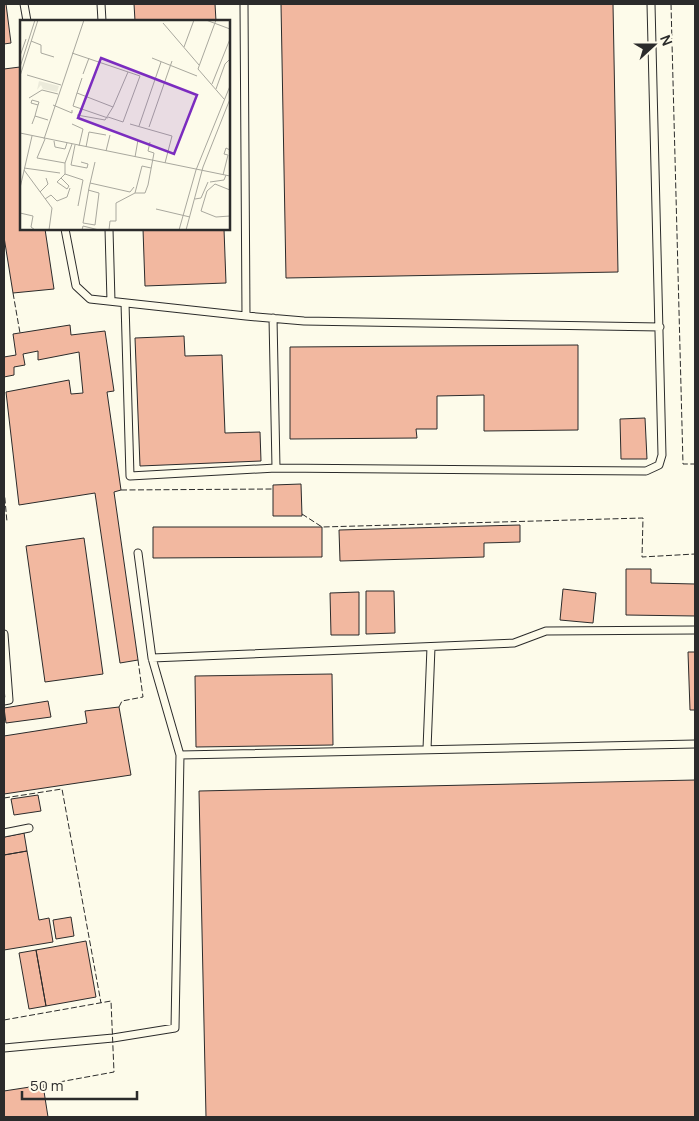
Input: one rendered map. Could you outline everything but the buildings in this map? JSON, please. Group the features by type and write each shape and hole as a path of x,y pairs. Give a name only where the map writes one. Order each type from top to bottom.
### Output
{"lane":[{"path":"24,4 27,20"},
{"path":"101,4 102,20"},
{"path":"244,4 246,316"},
{"path":"125,303 130,476 276,468 646,471 659,465 662,455 660,327 651,4"},
{"path":"65,230 76,286 90,299 304,321 660,327"},
{"path":"109,230 111,301"},
{"path":"273,318 276,468"},
{"path":"4,1048 113,1038 174,1028 180,754 152,658 138,553"},
{"path":"152,658 514,643 546,631 695,630"},
{"path":"4,634 9,700 4,701"},
{"path":"427,749 431,647"},
{"path":"180,754 695,744"},
{"path":"4,833 29,828"}],"fence":[{"path":"671,4 683,464 695,464"},
{"path":"13,293 20,333"},
{"path":"4,489 7,522"},
{"path":"121,490 273,489"},
{"path":"302,514 322,527 643,518 642,557 695,554"},
{"path":"119,707 122,701 143,697 138,660"},
{"path":"4,798 62,789 101,1003"},
{"path":"4,1020 111,1001 114,1072 43,1085"}]}
